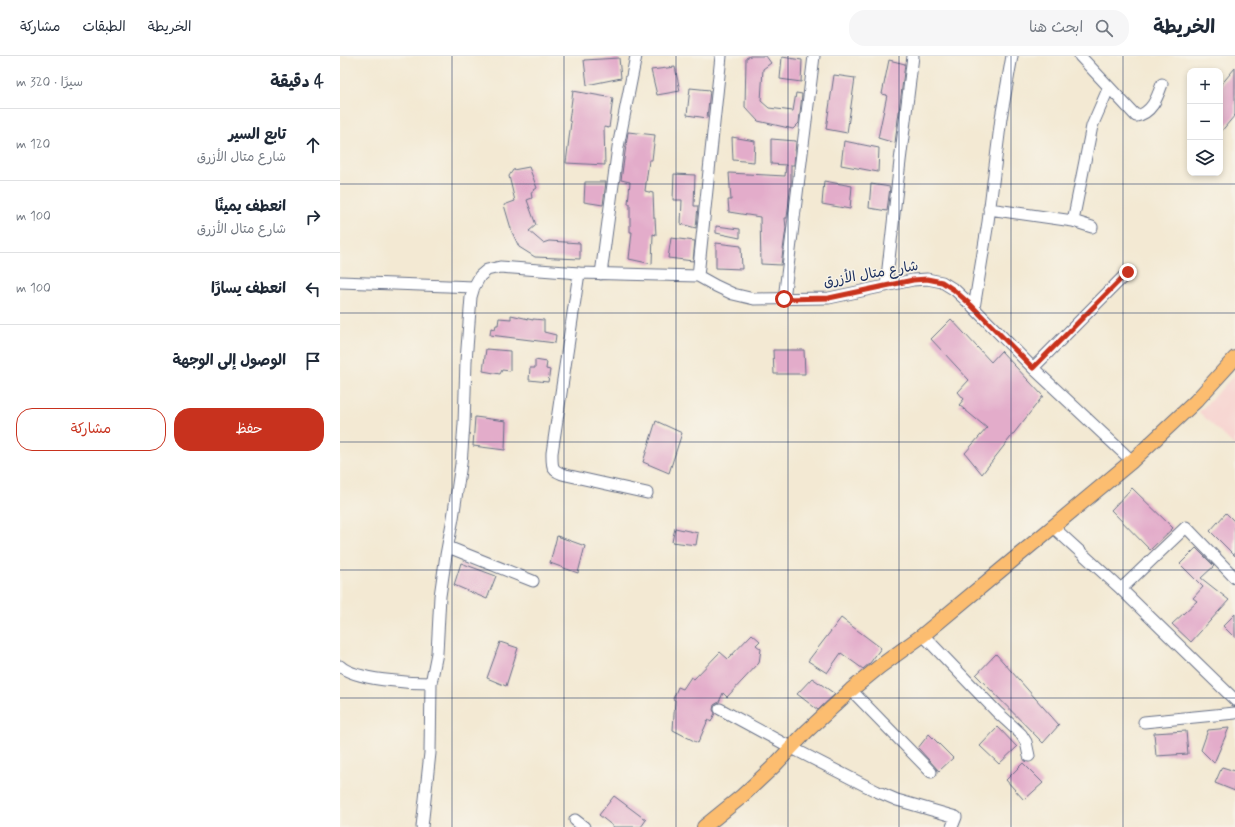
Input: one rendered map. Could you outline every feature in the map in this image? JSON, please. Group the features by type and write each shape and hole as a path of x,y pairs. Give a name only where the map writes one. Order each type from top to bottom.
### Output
{"main road":[{"path":"704,827 741,797 792,748 806,732 851,690 879,667 923,635 1052,526 1132,461 1196,401 1235,358"}],"street":[{"path":"601,274 618,146 636,56"},
{"path":"422,827 430,753 431,683 437,653 440,596 454,518 461,464 469,314 474,287 480,276 487,270 500,267 578,273 698,276 721,56"},
{"path":"784,299 814,56"},
{"path":"886,286 913,56"},
{"path":"974,308 990,209 1001,118 1012,56"},
{"path":"1080,56 1136,116 1144,115 1155,101 1162,84"},
{"path":"1073,222 1092,126 1109,87"},
{"path":"990,209 1073,222 1092,227"},
{"path":"1033,368 1128,272"},
{"path":"578,273 552,453 553,469 555,472 566,475 647,492"},
{"name":"شارع متال الأزرق","path":"698,276 733,294 754,298 784,299 829,298 913,280 927,279 942,282 954,290 974,308 1033,368 1132,461"},
{"path":"340,282 474,287"},
{"path":"1052,526 1121,589 1235,700"},
{"path":"1121,589 1186,527 1235,578"},
{"path":"448,547 534,581"},
{"path":"923,635 1020,734 1026,742 1029,756"},
{"path":"340,666 346,671 381,679 431,683"},
{"path":"851,690 931,772"},
{"path":"720,709 792,748 883,794 897,800 956,817 952,827"},
{"path":"1144,722 1235,713"},
{"path":"575,820 584,827"}],"shaded area":[{"path":"1235,376 1235,446 1199,412"}],"building":[{"path":"750,56 766,56 771,63 763,69 761,101 769,108 793,111 796,93 802,94 799,123 793,129 758,121 745,107 746,58"},
{"path":"782,57 802,60 801,82 780,79"},
{"path":"619,58 621,78 587,85 584,60"},
{"path":"889,60 905,64 895,143 878,138 887,95 882,94"},
{"path":"675,67 680,91 657,95 651,70"},
{"path":"1235,68 1235,115 1223,129 1223,104 1223,82"},
{"path":"834,75 855,78 847,133 826,129"},
{"path":"690,88 710,90 707,118 687,115"},
{"path":"573,91 613,98 609,128 604,127 605,165 566,163"},
{"path":"628,132 655,135 652,160 649,160 645,191 653,193 656,235 653,234 652,264 629,259 632,232 630,232 630,204 628,204 630,182 621,180"},
{"path":"732,137 755,141 754,162 733,160"},
{"path":"771,139 796,141 794,165 791,165 791,182 787,218 785,218 786,228 781,265 761,264 760,217 729,212 728,200 731,200 729,173 785,176 786,165 771,164"},
{"path":"844,141 879,148 878,172 841,165"},
{"path":"529,167 537,188 531,192 532,198 527,200 536,225 529,231 543,243 549,241 580,243 580,259 535,257 519,247 512,232 504,205 515,201 509,176 513,170"},
{"path":"674,174 695,175 694,206 698,206 696,228 681,224 682,200 673,200"},
{"path":"824,181 852,186 850,209 822,204"},
{"path":"585,182 606,182 603,205 584,202"},
{"path":"871,184 890,187 887,211 869,208"},
{"path":"716,226 740,229 740,238 716,233"},
{"path":"671,238 695,241 693,261 668,258"},
{"path":"716,243 741,246 742,269 716,268"},
{"path":"511,315 533,320 544,320 544,332 556,335 555,343 490,335 491,328 495,329 496,325 498,325 499,318 511,319"},
{"path":"951,319 991,362 1001,351 1043,396 982,474 965,453 987,428 959,405 964,399 958,392 969,380 931,339"},
{"path":"486,349 510,351 510,371 502,370 500,374 483,371"},
{"path":"773,350 804,350 805,374 774,374"},
{"path":"535,360 547,362 546,369 550,370 548,382 529,380 530,368 535,368"},
{"path":"475,417 506,421 505,450 473,446"},
{"path":"656,421 682,433 669,473 643,462"},
{"path":"1132,488 1173,528 1150,550 1111,510"},
{"path":"1226,513 1235,522 1235,556 1210,531"},
{"path":"675,528 698,533 696,545 672,542"},
{"path":"557,536 585,546 578,573 550,563"},
{"path":"1196,548 1214,566 1201,578 1229,600 1191,642 1172,624 1197,601 1193,598 1203,587 1180,564"},
{"path":"461,563 496,576 487,599 454,585"},
{"path":"1235,614 1235,638 1223,626"},
{"path":"841,618 881,648 870,663 863,669 841,653 827,673 808,661"},
{"path":"752,634 760,641 756,645 761,649 759,663 727,697 723,693 719,702 714,705 713,710 715,713 711,722 708,720 698,743 673,730 675,700 673,699 678,687 683,689 691,677 694,679 720,652 728,659"},
{"path":"500,642 518,648 506,686 487,678"},
{"path":"996,654 1059,725 1043,743 976,675"},
{"path":"812,678 835,694 818,710 797,694"},
{"path":"998,727 1017,747 999,764 980,746"},
{"path":"1229,728 1214,763 1201,750 1208,730"},
{"path":"1186,731 1188,754 1156,756 1154,733"},
{"path":"929,734 953,758 939,771 918,748"},
{"path":"1023,763 1043,783 1024,800 1006,780"},
{"path":"1222,767 1235,771 1235,791 1215,783"},
{"path":"614,796 646,820 641,827 614,827 599,815"}],"route":[{"path":"784,299 829,298 913,280 927,279 942,282 971,305 1033,368 1128,272"}]}
